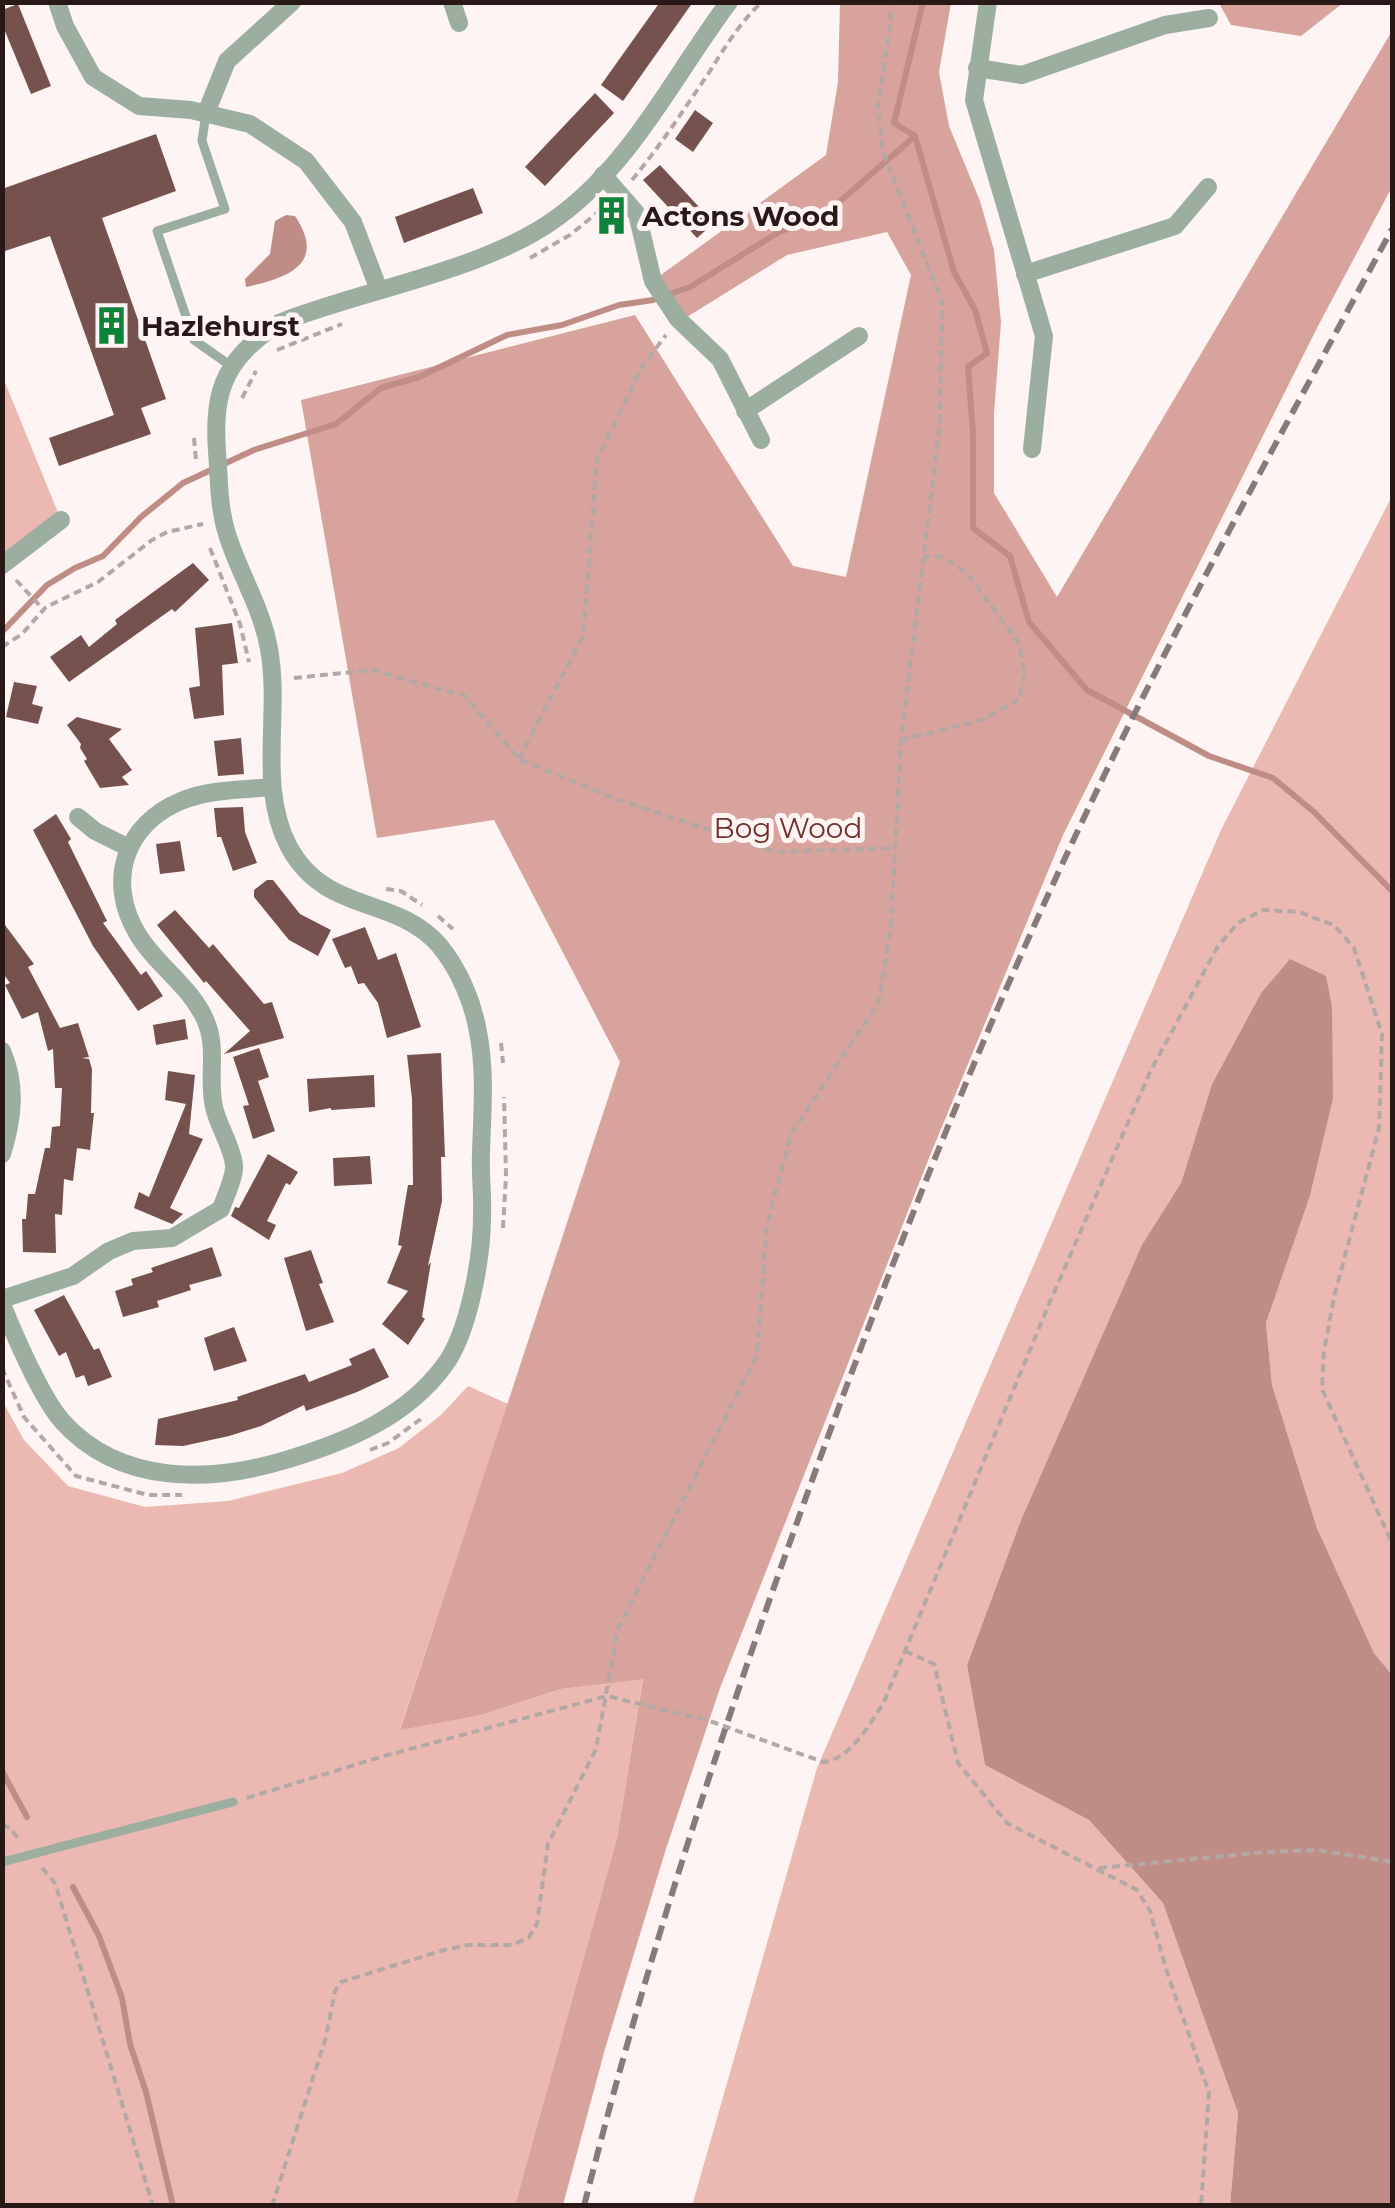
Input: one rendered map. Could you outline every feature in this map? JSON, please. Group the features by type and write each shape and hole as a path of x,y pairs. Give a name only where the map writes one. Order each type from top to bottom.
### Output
{"street":[{"path":"57,2 65,26 93,77 139,106 206,113 250,124 306,161 353,222 380,290"},
{"path":"206,113 227,60 292,2"},
{"path":"452,2 459,23"},
{"path":"272,787 212,792 179,802 157,817 127,847 122,873 122,899 139,938 205,1018 214,1060 214,1109 234,1166 221,1209 172,1238 133,1241 109,1251 73,1276 2,1301 9,1339 59,1418 112,1460 160,1474 220,1473 275,1464 326,1448 374,1426 419,1394 445,1365 465,1330 482,1218 483,1064 470,1001 438,944 408,921 348,900 322,886 304,868 280,826 272,787 272,680 268,646 226,531 220,498 215,412 221,383 255,339 279,324 526,237 559,216 640,134 729,2"},
{"path":"988,2 974,100 1044,336 1032,449"},
{"path":"977,68 1022,76 1165,25 1209,18"},
{"path":"603,175 637,214 653,281 678,319 720,359 760,440"},
{"path":"1025,274 1175,226 1208,187"},
{"path":"745,411 859,336"},
{"path":"8,571 62,520"},
{"path":"78,817 95,831 127,847"},
{"path":"2,1051 13,1089 12,1118 2,1154"}],"lane":[{"path":"206,113 202,142 225,209 158,231 194,340 231,366"},
{"path":"2,1862 233,1802"}],"path":[{"path":"630,183 762,2"},
{"path":"272,2206 326,2037 334,1992 341,1982 444,1950 468,1945 513,1945 529,1937 537,1924 548,1844 596,1748 618,1628 757,1355 768,1225 791,1134 878,1002 891,924 902,740 940,423 942,301 883,152 878,108 891,20 889,2"},
{"path":"524,261 570,235 607,205"},
{"path":"518,758 583,636 598,459 642,366 678,319"},
{"path":"268,358 303,338 356,320"},
{"path":"238,409 259,365"},
{"path":"194,438 198,472"},
{"path":"2,647 22,634 43,609 98,582 160,536 204,524 212,558 240,624 251,670"},
{"path":"902,740 982,720 1019,699 1025,672 1018,642 967,573 942,557 924,556"},
{"path":"8,571 43,609"},
{"path":"294,678 372,670 465,696 518,758 613,798 776,852 894,848"},
{"path":"371,887 400,891 448,922 458,936"},
{"path":"233,1802 384,1756 607,1696 710,1720 822,1762 836,1761 857,1741 883,1704 1150,1072 1218,946 1238,923 1263,910 1299,912 1334,924 1354,948 1382,1034 1379,1128 1334,1297 1322,1388 1392,1544"},
{"path":"499,1037 503,1069"},
{"path":"503,1229 504,1086"},
{"path":"2,1368 24,1417 76,1476 148,1495 197,1494"},
{"path":"359,1455 388,1443 430,1412"},
{"path":"905,1651 934,1664 958,1764 1008,1822 1137,1890 1150,1910 1166,1972 1209,2092 1201,2206"},
{"path":"2,1824 11,1829 56,1883 153,2206"},
{"path":"1096,1869 1318,1850 1392,1862"}],"shaded area":[{"path":"286,215 295,216 304,232 305,257 288,273 246,287 245,279 270,254 275,221"},
{"path":"2,375 61,520 2,557"},
{"path":"1392,496 1392,1675 1374,1653 1317,1528 1272,1385 1266,1323 1310,1196 1333,1099 1290,960 1261,993 1212,1084 1181,1183 1142,1246 1021,1520 967,1665 985,1765 1089,1820 1163,1903 1238,2113 1230,2205 692,2206 817,1768 1221,830"},
{"path":"1290,959 1326,976 1332,1007 1333,1099 1310,1196 1266,1323 1272,1385 1317,1528 1374,1653 1392,1675 1392,2205 1230,2205 1238,2113 1163,1903 1089,1820 985,1765 967,1665 1021,1520 1142,1245 1181,1183 1212,1084 1261,993"},
{"path":"468,1386 508,1404 400,1729 481,1715 561,1689 643,1678 617,1838 515,2205 3,2206 3,1402 24,1440 68,1486 145,1507 228,1501 342,1473 399,1448 441,1415"}],"green space":[{"name":"Bog Wood","path":"840,3 951,3 939,72 949,126 980,201 994,250 1001,322 994,413 994,493 1057,597 1392,31 1392,187 1318,326 1063,835 929,1158 720,1688 605,2049 563,2205 515,2205 617,1838 643,1679 561,1689 481,1715 400,1730 620,1062 494,820 377,838 301,400 635,315 793,566 846,577 911,275 887,232 787,255 682,320 654,280 826,155 838,82"},
{"path":"1219,3 1343,3 1301,36 1231,25"}],"building":[{"path":"660,2 693,2 623,101 601,85"},
{"path":"18,4 51,86 31,94 2,24 2,10"},
{"path":"595,93 614,113 545,186 525,167"},
{"path":"695,110 713,123 693,152 675,139"},
{"name":"Hazlehurst","path":"156,134 176,191 102,218 166,399 141,408 151,434 59,466 49,438 114,415 50,236 2,252 2,189"},
{"path":"660,165 714,223 697,238 643,180"},
{"path":"473,188 483,213 404,243 395,217"},
{"path":"193,563 209,580 175,612 172,609 69,682 50,657 81,635 89,647 117,624 115,620"},
{"path":"232,623 238,663 222,665 224,715 194,719 189,688 200,686 195,628"},
{"path":"14,682 37,686 32,704 43,707 38,724 6,717"},
{"path":"77,717 122,729 109,739 132,770 122,777 129,785 100,788 84,761 87,759 81,744 67,725"},
{"path":"241,738 244,774 218,776 214,741"},
{"path":"243,807 245,832 257,863 233,871 221,837 217,837 214,808"},
{"path":"56,814 107,921 103,923 141,975 146,971 163,996 138,1011 93,946 33,830"},
{"path":"180,841 185,871 160,874 156,844"},
{"path":"273,880 300,914 331,930 318,956 289,940 254,897 254,890"},
{"path":"175,910 209,948 213,944 264,1004 272,1002 284,1038 224,1054 250,1031 157,925"},
{"path":"2,921 34,964 28,967 60,1028 78,1023 89,1057 82,1058 89,1059 92,1069 94,1113 90,1150 77,1148 73,1181 64,1179 62,1215 55,1214 56,1253 23,1252 22,1219 26,1219 28,1194 35,1194 45,1148 50,1148 52,1127 60,1126 62,1088 55,1088 53,1049 48,1051 38,1012 22,1019 5,985 10,983 2,972"},
{"path":"365,927 378,960 396,953 421,1027 387,1038 378,1003 364,983 358,984 351,966 345,968 332,939"},
{"path":"185,1019 188,1039 156,1045 153,1025"},
{"path":"259,1048 269,1077 258,1081 275,1131 253,1139 243,1106 249,1105 233,1057"},
{"path":"441,1053 445,1157 441,1157 442,1201 428,1266 431,1262 422,1317 425,1319 408,1345 382,1324 408,1291 387,1283 402,1246 398,1245 408,1185 413,1185 407,1055"},
{"path":"168,1071 195,1075 189,1134 203,1139 170,1208 183,1214 172,1224 134,1208 139,1192 149,1197 186,1104 165,1100"},
{"path":"374,1075 375,1107 309,1112 307,1079"},
{"path":"268,1154 298,1172 290,1185 286,1183 267,1221 276,1225 269,1240 231,1216"},
{"path":"370,1156 372,1184 334,1186 333,1158"},
{"path":"212,1247 222,1276 189,1285 191,1290 157,1301 159,1307 123,1317 115,1291 133,1285 131,1279 153,1272 151,1268"},
{"path":"311,1250 334,1322 306,1331 284,1258"},
{"path":"64,1295 94,1350 99,1348 112,1377 88,1386 84,1375 76,1378 66,1352 59,1356 34,1310"},
{"path":"234,1327 247,1361 214,1371 204,1338"},
{"path":"374,1348 389,1377 357,1392 306,1411 304,1405 229,1436 183,1446 155,1445 158,1419 238,1400 237,1397 305,1374 309,1382 352,1365 349,1359"}],"waterway":[{"path":"923,2 894,123 915,136 954,272 975,310 987,353 968,367 973,528 1010,556 1029,622 1087,690 1209,756 1273,778 1314,812 1392,891"},
{"path":"2,632 47,585 103,556 141,517 183,483 254,450 336,424 381,388 419,377 507,335 562,325 690,287 779,232 823,216 915,136"},
{"path":"2,1771 27,1817"},
{"path":"73,1887 99,1936 122,1998 130,2044 146,2092 173,2206"}],"railway":[{"path":"584,2206 655,1949 736,1696 831,1428 946,1131 1030,935 1120,743 1392,229"}],"place":[{"name":"Actons Wood","path":"612,216"},
{"name":"Hazlehurst","path":"111,326"}]}
